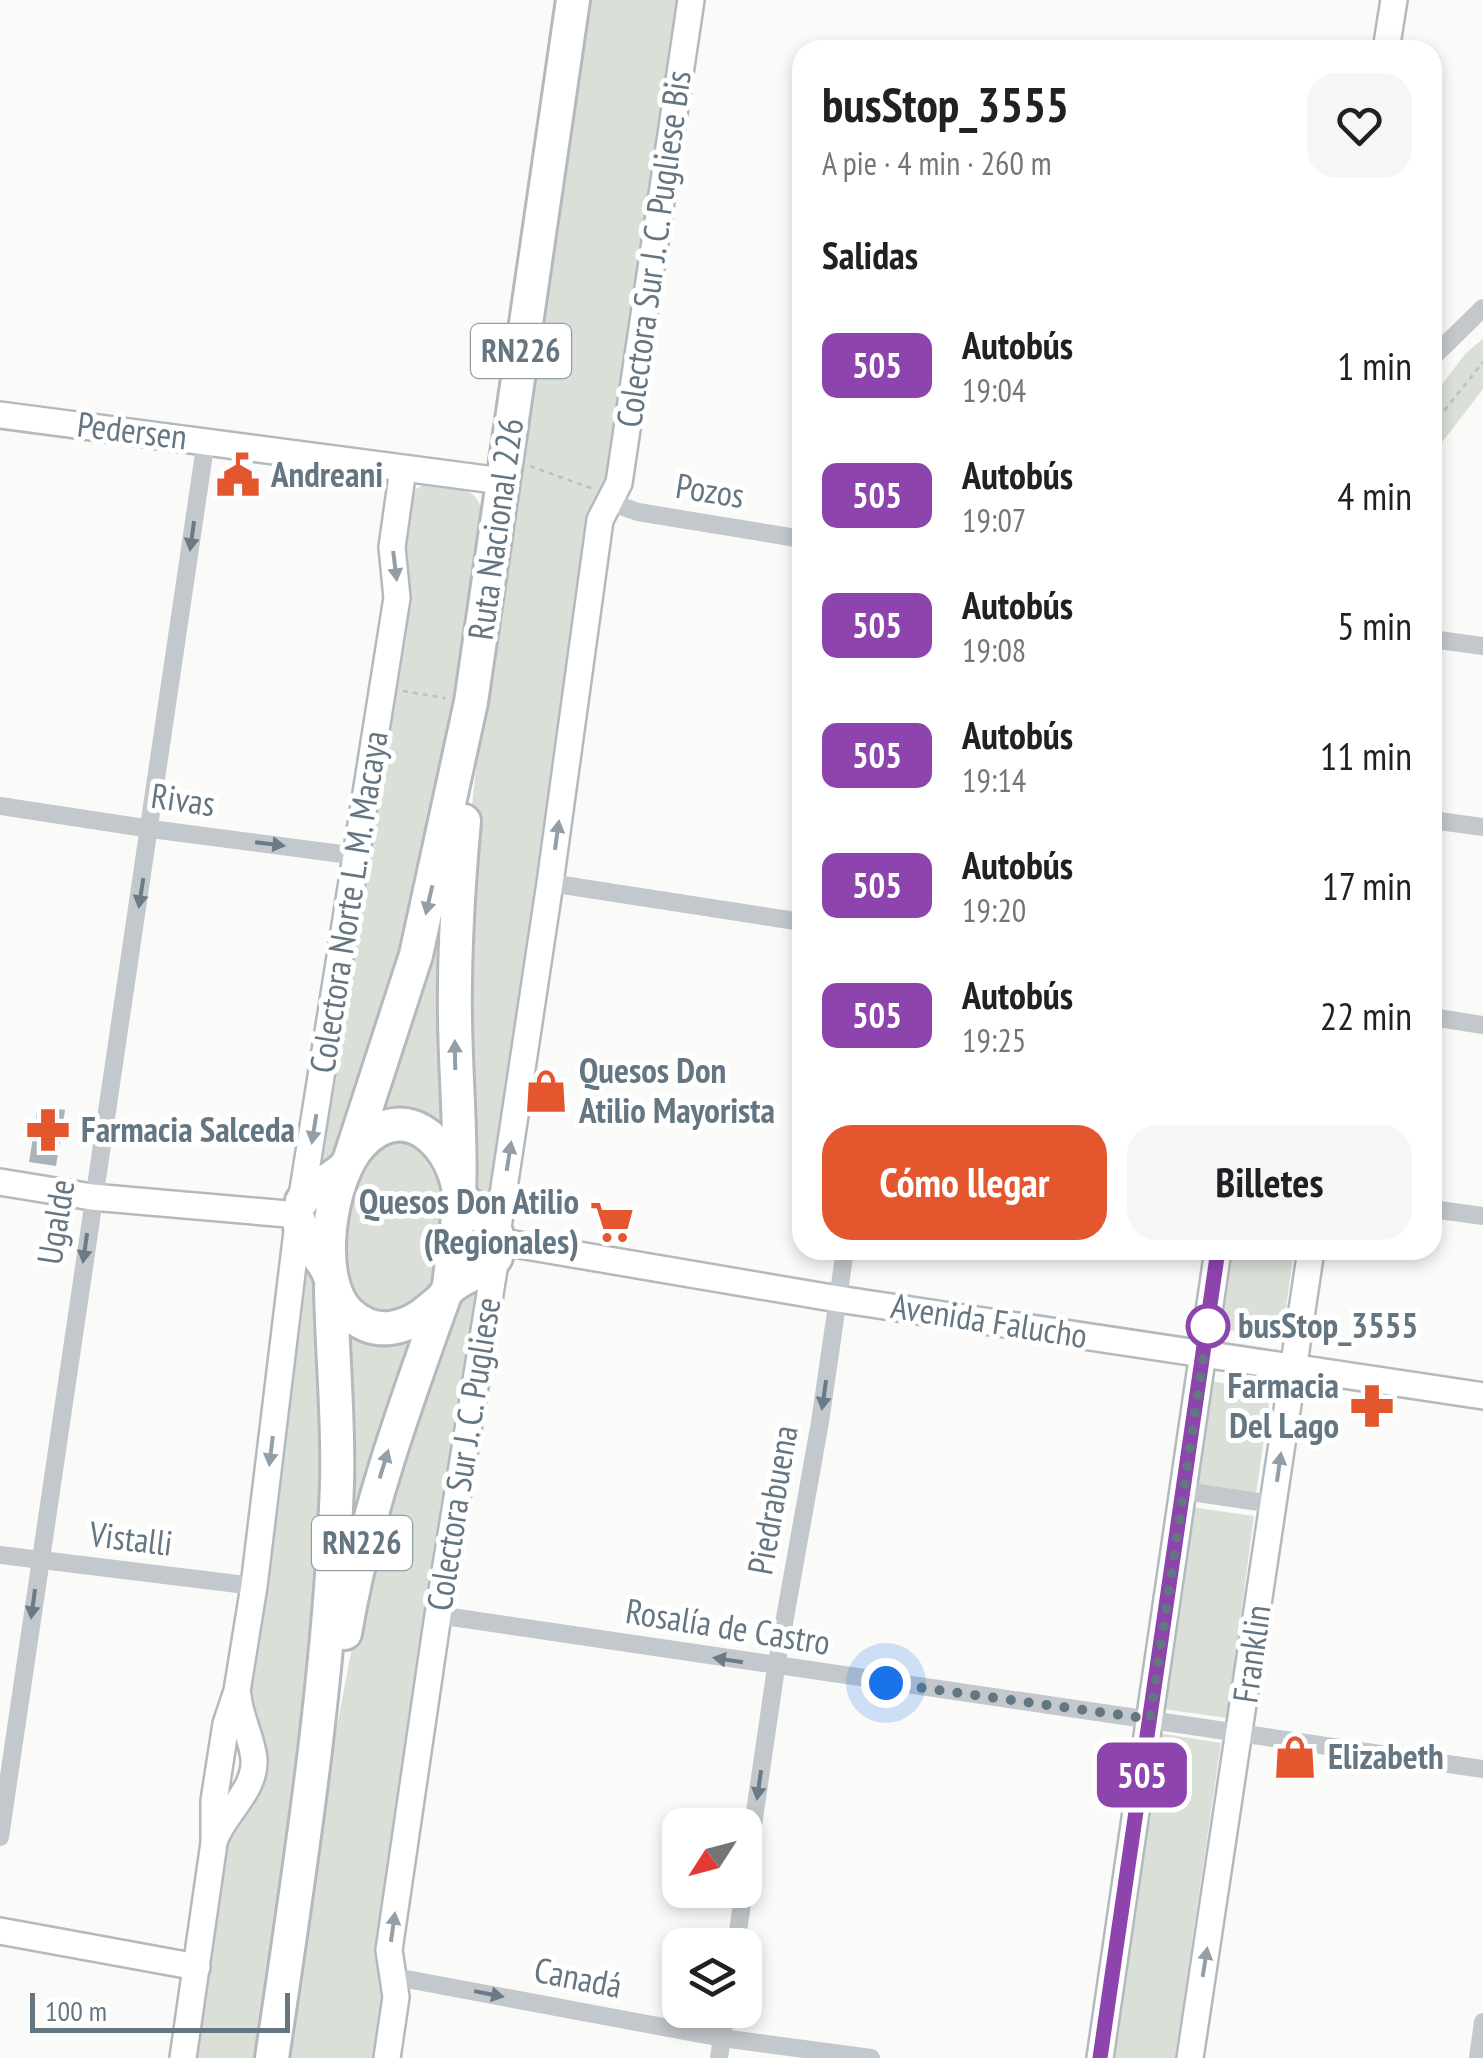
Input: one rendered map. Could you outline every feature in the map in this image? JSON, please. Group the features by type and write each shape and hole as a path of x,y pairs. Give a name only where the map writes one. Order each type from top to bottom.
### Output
{"highway":[{"name":"Ruta Nacional 226","path":"272,2058 310,1798 360,1548 393,1435 446,1293 457,1234 456,911 471,702 573,0"},
{"name":"Ruta Nacional 226","path":"310,1798 337,1479 331,1231 349,1160 416,955 471,702"},
{"name":"Ruta Nacional 226","path":"349,1160 374,1134 390,1127 409,1126 426,1132 441,1145 454,1167 458,1191"},
{"path":"349,1160 334,1179 315,1187 300,1212 303,1235 319,1253 348,1312 376,1328 410,1324 464,1275 487,1268 496,1244 492,1225 458,1191"}],"main road":[{"name":"Colectora Sur J. C. Pugliese Bis","path":"613,497 619,483 690,0"},
{"path":"1388,40 1394,0"},
{"name":"Pedersen","path":"0,415 403,469 504,468"},
{"name":"Colectora Norte L. M. Macaya","path":"183,2058 214,1843 223,1821 245,1792 253,1770 238,1692 300,1212 397,598 392,547 403,469"},
{"name":"Colectora Sur J. C. Pugliese","path":"387,2058 396,1998 390,1950 438,1615 550,883 600,520 613,497"},
{"path":"0,1182 92,1197 300,1212"},
{"name":"Avenida Falucho","path":"496,1244 1483,1396"},
{"path":"1100,2058 1217,1260"},
{"name":"Franklin","path":"1190,2058 1310,1260"},
{"path":"0,1931 197,1967"}],"street":[{"path":"1442,348 1483,308"},
{"name":"Ugalde","path":"0,1837 206,440"},
{"name":"Pozos","path":"613,497 618,505 638,512 792,537"},
{"path":"1442,640 1483,646"},
{"name":"Rivas","path":"0,806 357,856"},
{"path":"1442,821 1483,827"},
{"path":"550,883 792,920"},
{"path":"1442,1018 1483,1024"},
{"path":"1442,1210 1483,1216"},
{"name":"Piedrabuena","path":"756,1808 844,1260"},
{"path":"1184,1491 1274,1504"},
{"name":"Vistalli","path":"0,1555 254,1586"},
{"name":"Rosalía de Castro","path":"438,1615 776,1668 1483,1769"},
{"name":"Canadá","path":"394,1982 401,1978 722,2038 872,2058"},
{"path":"1478,2058 1483,2022"},
{"path":"719,2058 723,2028"}],"path":[{"path":"1442,413 1483,362"},
{"path":"504,468 613,497"},
{"path":"382,688 471,702"}],"shaded area":[{"path":"588,0 680,0 610,477 491,1197 484,1199 474,1183 465,869 489,649"},
{"path":"1483,339 1483,389 1442,442 1442,384 1466,353"},
{"path":"425,484 456,487 471,493 484,520 455,717 418,916 333,1159 315,1171 405,598 405,544 412,491"},
{"path":"455,815 449,1135 367,1124"},
{"path":"396,1138 422,1143 446,1182 439,1262 423,1299 385,1317 351,1299 341,1232 363,1160"},
{"path":"305,1258 310,1262 322,1315 326,1539 259,2058 190,2058 223,1842 246,1802 246,1714"},
{"path":"1227,1260 1293,1260 1282,1338 1217,1329"},
{"path":"465,1287 479,1290 379,2058 285,2058 322,1806 374,1531 389,1477"},
{"path":"337,1328 423,1329 341,1558"},
{"path":"1209,1381 1271,1391 1256,1494 1193,1484"},
{"path":"1190,1507 1254,1516 1227,1718 1163,1709"},
{"path":"1158,1733 1221,1743 1175,2058 1111,2058"}],"building":[{"name":"Farmacia Salceda","path":"38,1106 65,1110 56,1166 29,1162"}],"bus line":[{"name":"505","path":"1100,2058 1217,1260"}],"place":[{"name":"Andreani","path":"238,475"},
{"name":"Quesos Don Atilio Mayorista","path":"546,1091"},
{"name":"Farmacia Salceda","path":"48,1130"},
{"name":"Quesos Don Atilio (Regionales)","path":"612,1222"},
{"name":"busStop_3555","path":"1208,1326"},
{"name":"Farmacia Del Lago","path":"1372,1406"},
{"name":"Elizabeth","path":"1295,1757"}],"route":[{"path":"886,1683 1150,1719 1208,1326"}]}
